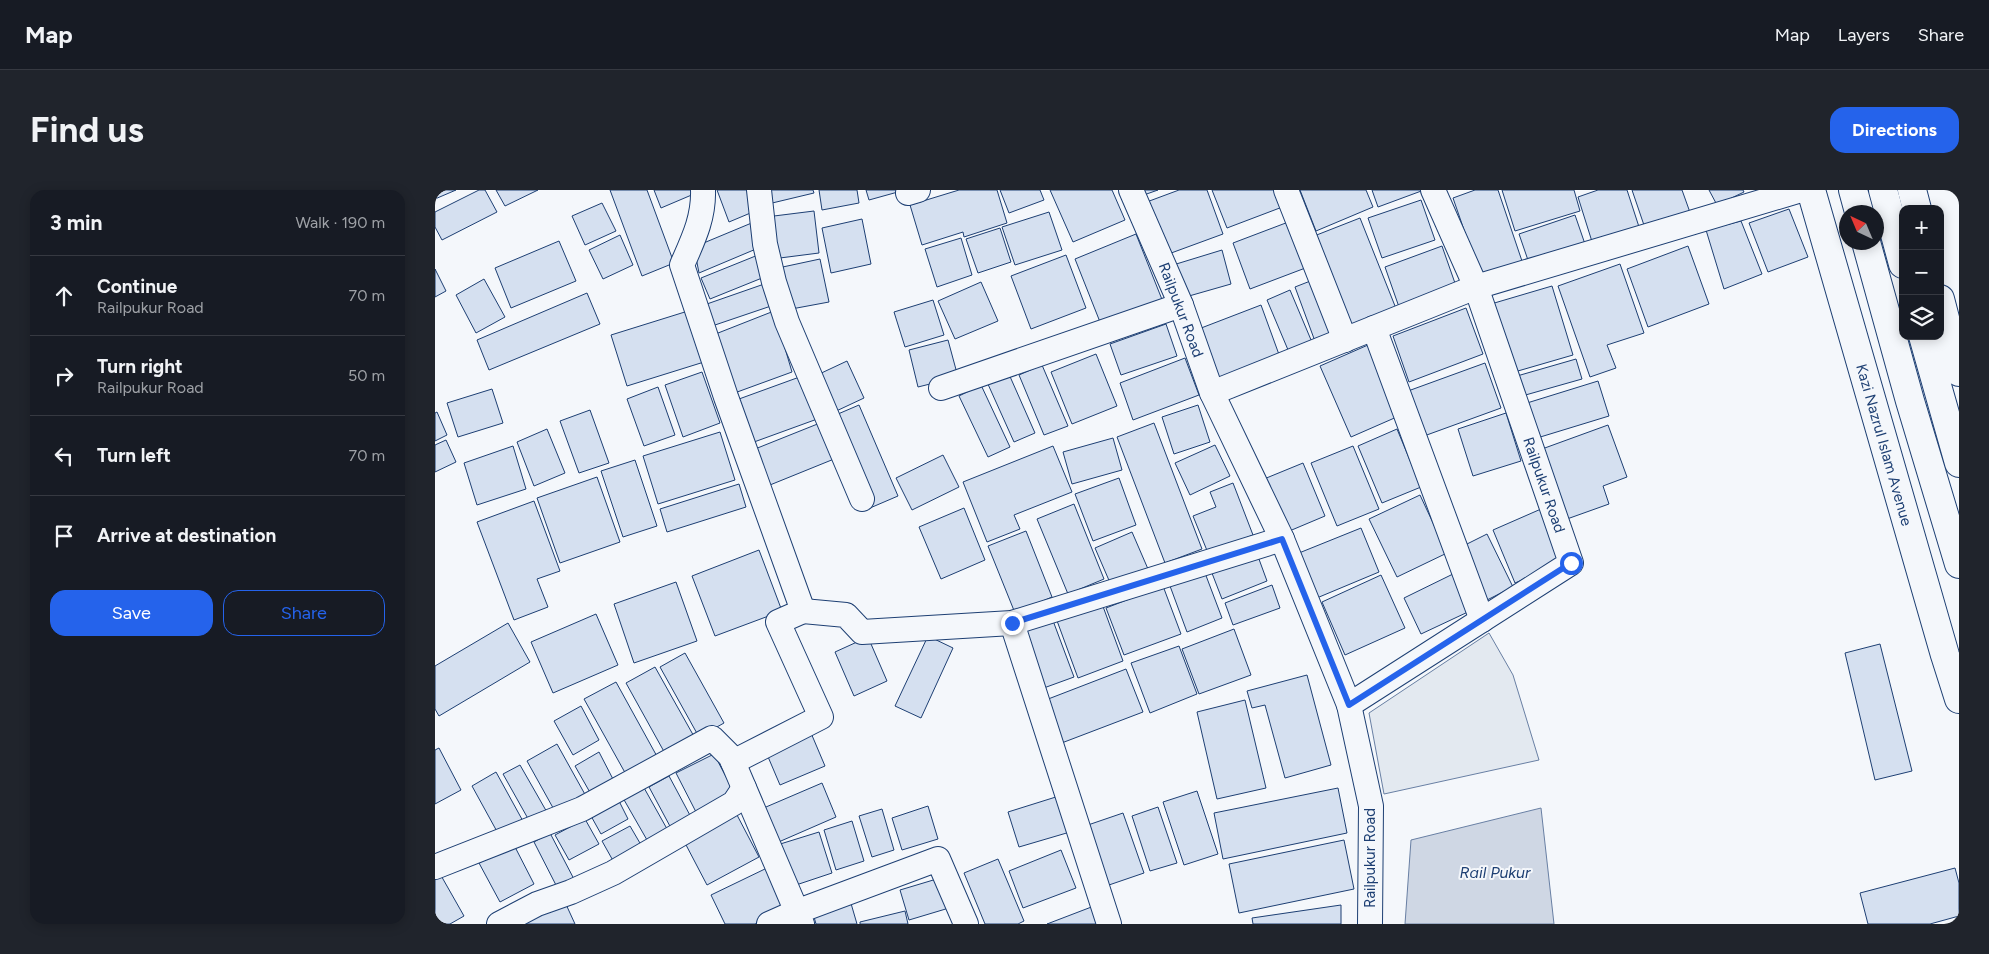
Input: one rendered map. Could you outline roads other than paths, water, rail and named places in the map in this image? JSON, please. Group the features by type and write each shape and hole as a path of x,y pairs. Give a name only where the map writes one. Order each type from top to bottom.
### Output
{"main road":[{"name":"Kazi Nazrul Islam Avenue","path":"1811,190 1959,699"},
{"path":"1853,190 1857,205"},
{"path":"1883,190 1899,250"},
{"path":"1912,190 1916,205"},
{"path":"1868,250 1910,401 1959,564"},
{"path":"1944,314 1959,372"},
{"path":"1924,340 1959,463"}],"street":[{"path":"703,190 704,206 697,232 682,265 726,397 803,611"},
{"path":"759,190 765,244 774,282 787,322 862,499"},
{"name":"Railpukur Road","path":"1131,190 1181,305 1212,393 1282,539 1349,705 1371,806 1371,924"},
{"path":"1286,190 1345,340"},
{"name":"Railpukur Road","path":"1349,705 1571,563 1476,287 1433,190"},
{"path":"1212,393 1476,287 1801,190"},
{"path":"941,388 1181,305"},
{"path":"1374,328 1482,620"},
{"path":"733,762 821,717 778,622 803,611 846,615 862,632 1012,623 1282,539"},
{"path":"1012,623 1109,924"},
{"path":"435,867 582,809 712,738 730,756 733,762 799,918"},
{"path":"499,924 537,904 571,892 613,873 734,804 744,788"},
{"path":"769,924 799,918 938,859 965,924"}],"water":[{"name":"Rail Pukur","path":"1541,808 1554,924 1405,924 1411,840"}]}
